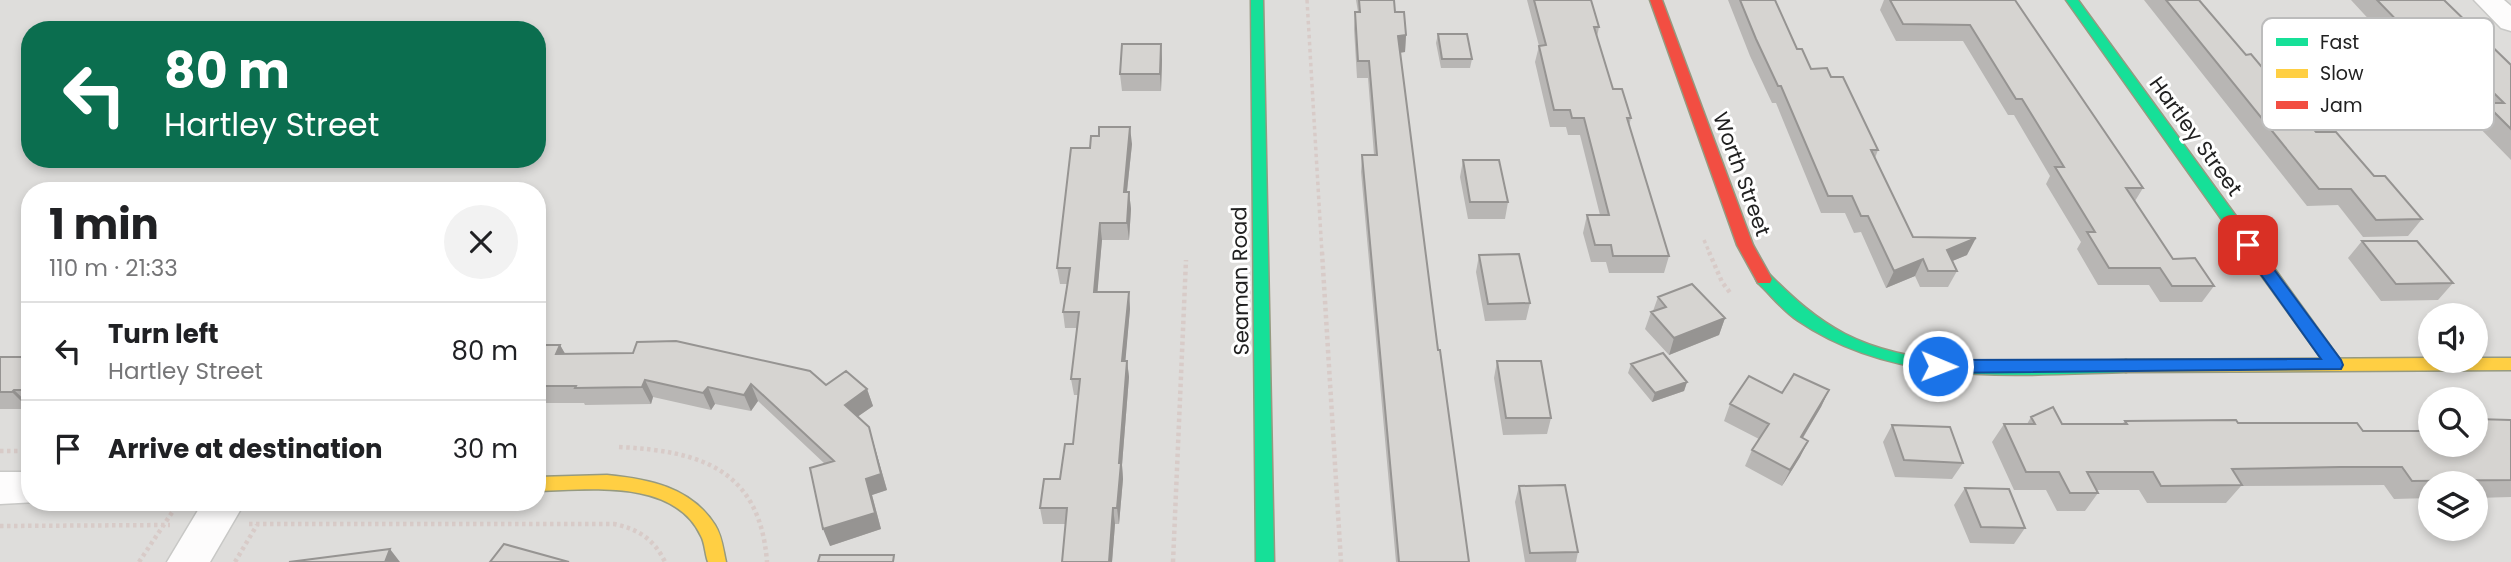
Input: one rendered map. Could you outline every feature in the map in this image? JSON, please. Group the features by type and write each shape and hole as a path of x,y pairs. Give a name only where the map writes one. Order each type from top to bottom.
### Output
{"street":[{"name":"Seaman Road","path":"1257,0 1265,562"},
{"name":"Worth Street","path":"1656,0 1756,268 1773,293 1790,309 1828,335 1883,357 1917,365 1947,367 2511,364"},
{"name":"Hartley Street","path":"2071,0 2335,365"},
{"path":"2488,0 2511,22"},
{"path":"546,484 635,485 659,490 693,508 715,545 717,562"},
{"path":"0,488 21,488"},
{"path":"188,562 218,513"}],"path":[{"path":"1307,0 1341,562"},
{"path":"1701,233 1722,282 1739,304"},
{"path":"1174,562 1186,260"},
{"path":"0,451 21,451"},
{"path":"139,562 163,525 218,513"},
{"path":"218,513 235,562"},
{"path":"0,526 163,525 218,513 614,524 631,526 652,539 665,562"}],"shaded area":[{"path":"0,0 2511,0 2511,562 0,562"}],"building":[{"path":"1359,0 1394,0 1395,12 1404,12 1406,35 1398,36 1438,350 1469,562 1399,562 1362,155 1377,155 1369,61 1358,61 1355,12 1360,12"},
{"path":"1534,0 1591,0 1599,27 1594,27 1613,89 1622,89 1631,118 1627,118 1669,256 1613,256 1611,245 1595,245 1587,215 1609,215 1584,118 1572,118 1570,110 1554,110 1539,46 1546,45"},
{"path":"1740,0 1775,0 1797,49 1802,49 1811,69 1827,68 1831,77 1843,77 1878,150 1871,150 1913,237 1976,238 1947,250 1957,271 1928,271 1923,259 1894,271 1868,216 1861,216 1852,196 1828,196 1781,86 1778,86"},
{"path":"1890,0 2015,0 2143,188 2126,188 2173,259 2195,258 2214,286 2172,286 2160,268 2109,268 2087,232 2095,232 2055,167 2064,167 2022,99 2016,99 1970,25 1903,24"},
{"path":"2166,0 2199,0 2246,55 2251,54 2262,67 2262,119"},
{"path":"2377,0 2444,0 2463,18 2394,18"},
{"path":"1438,34 1467,34 1472,59 1442,59"},
{"path":"1122,44 1161,44 1160,74 1120,74"},
{"path":"2494,49 2511,65 2511,129 2494,112 2494,103 2504,103 2494,93"},
{"path":"1099,127 1130,127 1124,192 1129,192 1127,223 1100,223 1094,292 1129,292 1122,361 1127,361 1121,463 1117,508 1113,508 1109,562 1062,562 1067,508 1040,508 1044,479 1060,479 1065,444 1073,444 1080,379 1071,379 1079,312 1063,312 1070,268 1057,268 1071,148 1090,148 1091,136 1099,136"},
{"path":"2271,130 2336,132 2374,176 2385,176 2422,219 2376,220 2351,189 2319,189"},
{"path":"1463,160 1499,160 1508,202 1470,202"},
{"path":"2362,241 2417,241 2453,283 2396,284"},
{"path":"1519,254 1530,303 1488,304 1479,255"},
{"path":"1692,284 1725,318 1674,338 1651,312 1666,307 1658,297"},
{"path":"676,341 810,371 826,385 846,371 867,389 845,405 869,427 881,474 866,479 875,513 823,529 810,468 834,461 751,384 744,395 708,387 703,393 645,380 642,387 546,386 546,345 560,345 556,354 633,353 637,342"},
{"path":"1663,353 1687,382 1655,393 1631,364"},
{"path":"0,357 21,357 21,390 0,392"},
{"path":"1497,361 1541,361 1551,418 1506,418"},
{"path":"1794,374 1829,390 1801,437 1808,441 1790,470 1752,450 1769,424 1730,404 1749,376 1782,393"},
{"path":"2053,407 2062,424 2236,420 2238,423 2357,423 2363,431 2418,431 2418,457 2488,457 2488,419 2511,420 2511,480 2488,480 2488,471 2418,471 2418,481 2412,481 2402,467 2340,467 2232,469 2242,485 2161,486 2153,472 2087,472 2098,493 2070,493 2059,472 2026,472 2004,424 2035,424 2031,417"},
{"path":"1892,425 1950,427 1963,463 1904,460"},
{"path":"1565,485 1578,552 1530,553 1519,486"},
{"path":"1965,488 2009,489 2025,528 1981,527"},
{"path":"504,544 569,562 490,562"},
{"path":"390,549 385,562 289,562"},
{"path":"820,555 894,555 893,562 818,562"}],"traffic: fast":[{"path":"1257,0 1265,562"},
{"path":"2072,0 2265,268"},
{"path":"1764,279 1800,314 1841,339 1885,355 1931,364 1979,368 2126,366"}],"traffic: slow":[{"path":"2126,366 2511,364"},
{"path":"546,484 632,485 676,498 694,511 708,530 717,562"}],"traffic: jam":[{"path":"1656,0 1745,245 1764,279"},
{"path":"2265,268 2335,365"}],"route":[{"path":"1938,366 2335,365 2248,245"}]}
